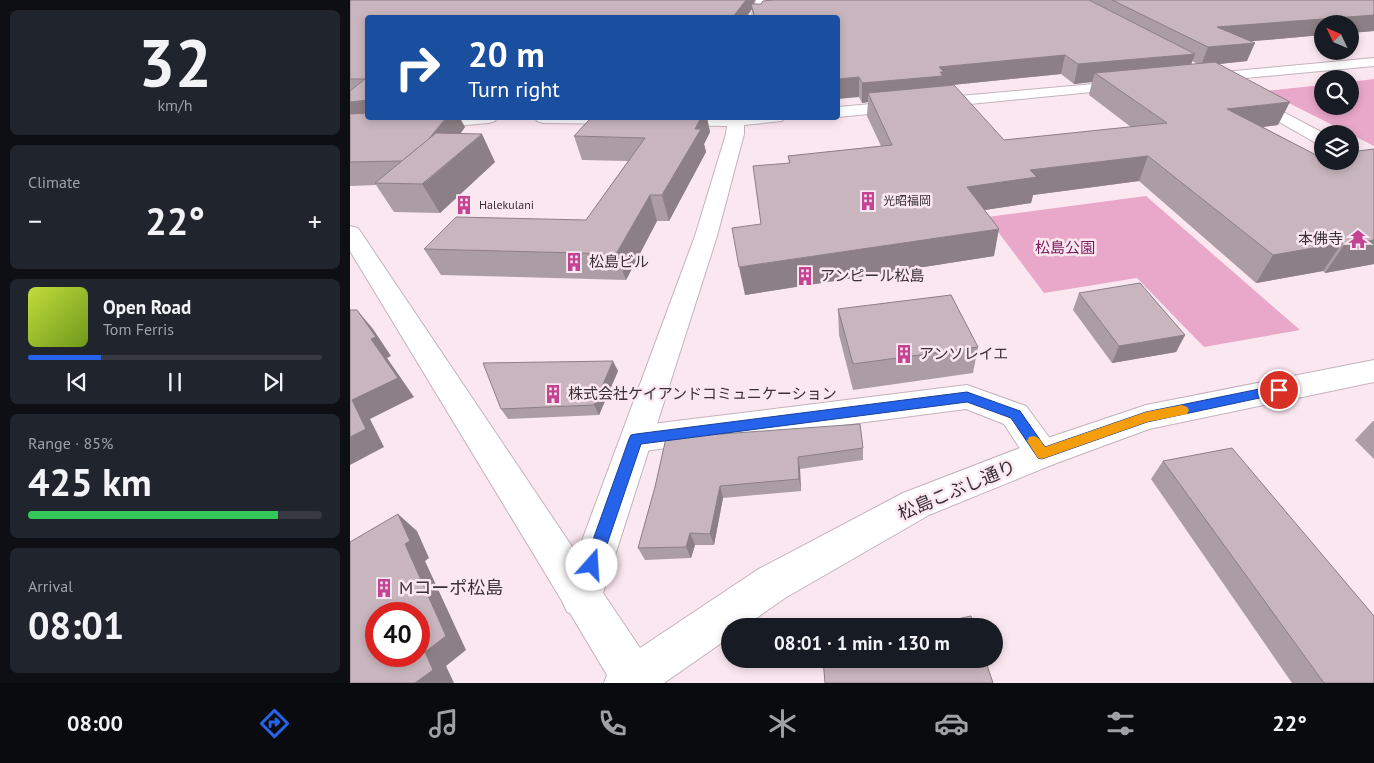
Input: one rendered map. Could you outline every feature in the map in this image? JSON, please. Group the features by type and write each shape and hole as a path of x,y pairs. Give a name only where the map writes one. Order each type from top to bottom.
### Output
{"street":[{"path":"761,0 761,14"},
{"path":"1210,78 1374,62"},
{"path":"1189,73 1210,78 1314,135"},
{"path":"840,112 1141,84"},
{"path":"350,122 378,120"},
{"path":"350,130 465,120"},
{"path":"582,598 706,236 735,134 736,120"},
{"path":"350,233 582,598 632,681"},
{"name":"松島こぶし通り","path":"632,681 771,584 916,504 1042,454 1146,417 1374,370"},
{"path":"636,439 967,397 1015,415 1042,454"}],"green space":[{"path":"1374,79 1374,146 1359,138 1359,125 1332,125 1265,91 1314,86 1314,115 1359,115 1359,81"},
{"name":"松島公園","path":"1146,196 1300,330 1204,347 1137,278 1044,293 987,217"}],"building":[{"path":"350,0 746,0 734,15 365,15 365,79 350,79"},
{"path":"1089,0 1195,54 1078,64 1065,55 939,67 944,72 940,72 943,76 862,83 859,77 840,79 840,15 754,15 751,4 761,4 763,1"},
{"path":"1112,0 1374,0 1374,15 1314,15 1314,20 1217,27 1255,43 1208,47"},
{"path":"1215,62 1290,102 1227,109 1314,154 1314,170 1359,170 1359,151 1374,149 1374,240 1344,245 1342,243 1273,255 1148,156 1030,170 1037,177 967,187 999,229 739,267 732,228 761,224 753,166 790,163 788,156 892,145 868,93 954,85 1004,140 1167,123 1095,73"},
{"path":"365,79 365,100 350,102 350,91"},
{"path":"365,113 365,120 444,120 428,140 402,161 350,162 350,114"},
{"path":"589,120 700,120 695,129 701,129 662,195 650,195 616,254 424,249 456,217 586,220 645,138 574,136"},
{"path":"436,133 482,134 422,184 375,183"},
{"path":"1140,283 1185,335 1119,346 1079,293"},
{"path":"951,295 978,347 853,364 838,309"},
{"path":"350,310 357,310 376,337 371,339 398,378 352,400 366,429 350,437"},
{"name":"株式会社ケイアンドコミュニケーション","path":"613,361 594,405 501,409 483,363"},
{"path":"860,424 863,448 798,457 799,479 720,486 710,534 690,533 686,547 638,548 666,438"},
{"path":"1232,448 1374,616 1374,683 1324,683 1163,461"},
{"path":"398,514 410,541 405,544 446,636 430,648 430,602 365,602 365,667 430,667 430,663 433,670 415,683 350,683 350,542"},
{"path":"824,668 988,668 993,683 825,683"}],"slow traffic":[{"path":"1033,441 1042,454 1146,417 1182,410"}],"place":[{"name":"光昭福岡","path":"868,201"},
{"name":"Halekulani","path":"464,205"},
{"name":"本佛寺","path":"1358,239"},
{"name":"松島ビル","path":"574,262"},
{"name":"アンピール松島","path":"805,276"},
{"name":"アンソレイエ","path":"904,354"},
{"name":"株式会社ケイアンドコミュニケーション","path":"553,394"},
{"name":"Mコーポ松島","path":"384,588"}],"route":[{"path":"592,565 636,439 967,397 1015,415 1042,454 1146,417 1279,390"}]}
